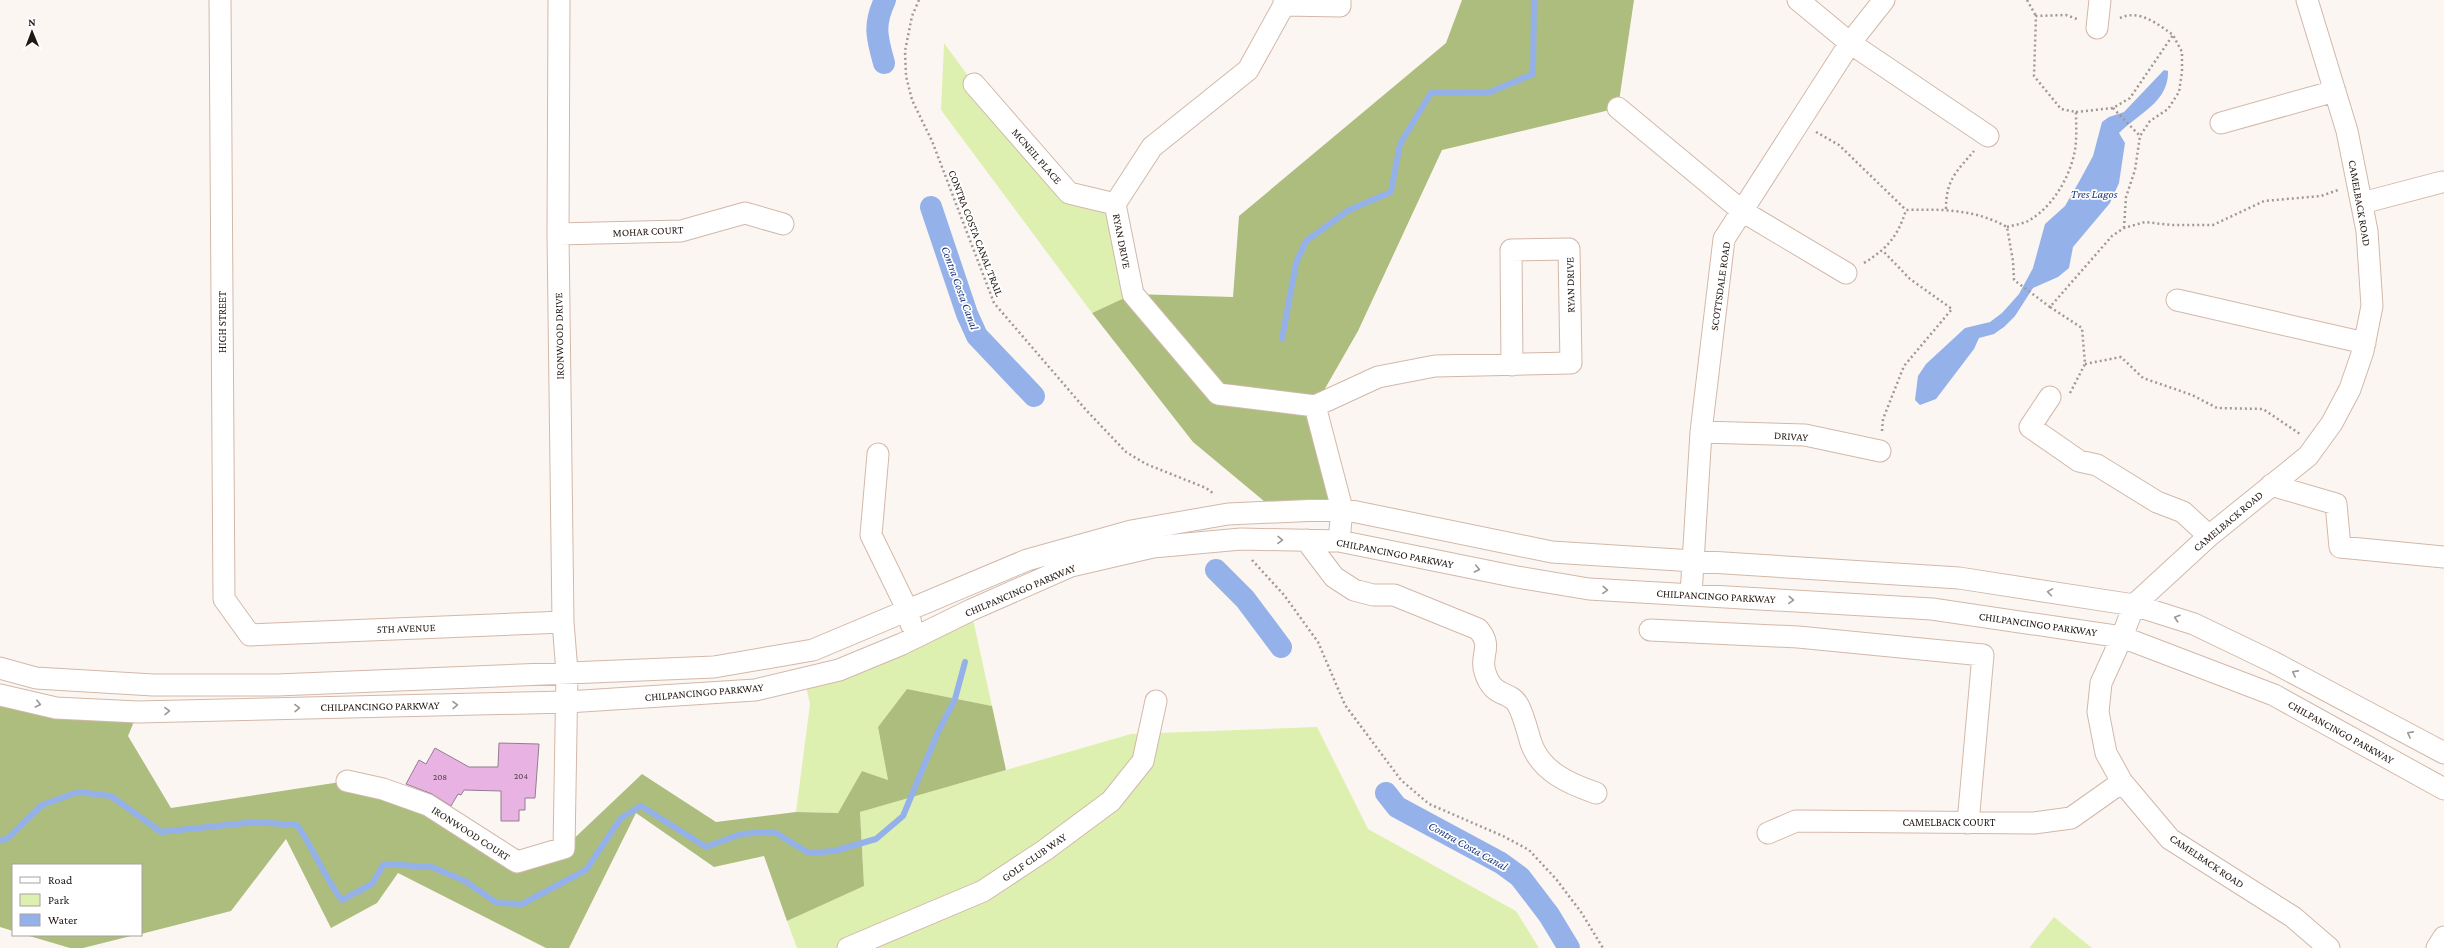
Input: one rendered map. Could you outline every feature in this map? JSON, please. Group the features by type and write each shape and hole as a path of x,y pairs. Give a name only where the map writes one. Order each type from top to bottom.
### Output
{"street":[{"name":"HIGH STREET","path":"220,0 224,599 250,635"},
{"name":"IRONWOOD DRIVE","path":"559,0 558,234 563,622 567,672"},
{"path":"1284,3 1340,6 1340,0"},
{"path":"1798,0 1850,43 1988,136"},
{"name":"SCOTTSDALE ROAD","path":"1691,595 1701,432 1724,240 1850,43 1884,0"},
{"path":"2096,28 2100,0"},
{"name":"CAMELBACK ROAD","path":"2307,0 2347,130 2368,231 2372,306 2365,343 2350,389 2332,422 2308,456 2209,536 2134,605 2122,637 2100,683 2098,712 2106,753 2122,782 2170,838 2293,917 2329,948"},
{"name":"RYAN DRIVE","path":"1284,3 1248,70 1152,147 1115,204 1133,294 1218,394 1315,406 1378,377 1435,366 1512,365 1572,362 1570,249 1511,250 1512,365"},
{"name":"MCNEIL PLACE","path":"974,84 1069,193 1115,204"},
{"path":"2221,123 2335,91"},
{"path":"1618,108 1742,211 1846,273"},
{"path":"2360,193 2443,180"},
{"name":"MOHAR COURT","path":"558,234 681,231 745,213 783,224"},
{"path":"2177,300 2365,343"},
{"path":"2050,397 2030,427 2079,462 2097,465 2157,502 2183,512 2209,536"},
{"path":"1315,406 1342,509 1339,541"},
{"name":"DRIVAY","path":"1701,432 1805,435 1880,451"},
{"path":"878,454 872,535 908,611 914,638"},
{"path":"2271,485 2336,504 2340,547 2444,557"},
{"name":"CHILPANCINGO PARKWAY","path":"0,668 36,678 153,685 277,685 714,667 813,650 1027,560 1131,531 1228,514 1342,509 1552,552 1959,578 2134,605 2194,624 2273,662 2444,753"},
{"name":"CHILPANCINGO PARKWAY","path":"0,695 56,708 138,712 567,702 755,690 839,670 914,638 971,610 1071,566 1153,547 1241,539 1339,541 1517,577 1589,589 1932,608 2122,637 2274,695 2444,789"},
{"path":"1306,540 1334,577 1354,590 1373,594 1394,595 1478,629 1485,637 1487,647 1484,671 1490,684 1499,694 1512,698 1518,704 1532,745 1549,770 1570,784 1596,793"},
{"name":"5TH AVENUE","path":"250,635 563,622"},
{"path":"1650,630 1798,637 1983,655 1968,822"},
{"name":"IRONWOOD COURT","path":"347,781 383,790 428,805 517,862 564,848 567,672"},
{"name":"GOLF CLUB WAY","path":"848,948 983,891 1045,850 1111,801 1143,761 1156,701"},
{"name":"CAMELBACK COURT","path":"1768,833 1796,821 2034,823 2071,818 2122,782"},
{"path":"2437,948 2444,937"}],"path":[{"name":"CONTRA COSTA CANAL TRAIL","path":"919,0 912,16 905,51 906,76 912,100 932,141 994,303 1086,410 1126,452 1146,464 1206,488 1218,497 1228,514"},
{"path":"2027,0 2036,16 2034,76 2061,109 2076,112 2113,108 2130,98 2173,36"},
{"path":"2036,16 2066,15 2096,28 2128,14 2153,20 2173,36 2182,52 2182,72 2179,92 2168,109 2150,121 2140,136 2136,151 2135,170 2126,197 2124,228"},
{"path":"2113,108 2140,136"},
{"path":"1799,123 1839,145 1906,210 1946,209 1980,215 2007,227 2027,222 2042,210 2057,193 2068,173 2075,149 2076,112"},
{"path":"1946,209 1946,190 1957,171 1988,136"},
{"path":"2050,307 2112,236 2124,228 2145,222 2171,225 2213,225 2264,201 2360,193"},
{"path":"1846,273 1883,251 1901,225 1906,210"},
{"path":"2007,227 2013,261 2014,280 2050,307 2082,328 2085,364 2066,399 2050,397"},
{"path":"1880,451 1884,419 1904,366 1952,309 1910,279 1883,251"},
{"path":"2085,364 2121,357 2143,378 2192,395 2217,408 2263,409 2316,444"},
{"path":"1241,539 1246,553 1284,595 1318,642 1345,705 1401,780 1429,804 1503,836 1529,850 1581,912 1603,948"}],"green space":[{"path":"1462,0 1634,0 1618,108 1442,150 1358,331 1315,406 1342,509 1277,512 1193,442 1092,313 1133,294 1233,297 1239,216 1446,43"},
{"path":"944,43 974,84 1069,193 1115,204 1133,294 1092,313 941,110"},
{"path":"971,610 992,706 907,689 878,727 888,780 862,771 838,813 796,812 810,704 804,678"},
{"path":"907,689 992,706 1006,770 860,812 864,886 787,921 764,856 714,867 636,813 569,948 546,948 398,873 377,903 331,928 286,839 231,911 142,934 142,864 12,864 12,931 0,927 0,695 138,712 128,736 171,808 347,781 383,789 517,862 564,848 642,774 716,822 796,812 838,813 862,771 888,780 878,727"},
{"path":"1317,727 1368,829 1516,911 1539,948 797,948 787,921 864,886 860,812 1131,734"},
{"path":"2054,917 2092,948 2029,948"},
{"path":"29,936 131,936 83,948 70,948"}],"water":[{"name":"Tres Lagos","path":"2164,70 2168,71 2164,91 2151,106 2119,133 2125,143 2119,183 2110,203 2073,247 2069,268 2058,277 2033,288 2015,316 2004,327 1994,334 1979,338 1974,349 1936,399 1920,405 1915,400 1918,376 1926,364 1965,328 1990,322 2002,313 2019,294 2033,268 2045,224 2065,206 2080,180 2093,156 2102,122 2109,117 2124,112"}],"building":[{"path":"499,743 539,744 535,798 525,798 525,810 519,810 519,821 501,821 501,791 464,790 461,795 458,794 451,806 432,794 406,784 419,760 426,764 435,748 469,767 498,767"}],"waterway":[{"name":"Contra Costa Canal","path":"884,63 877,32 879,17 885,0"},
{"path":"1282,339 1296,263 1306,241 1349,210 1391,192 1400,144 1431,93 1490,92 1533,74 1534,0"},
{"name":"Contra Costa Canal","path":"931,207 967,314 977,336 1034,396"},
{"name":"Contra Costa Canal","path":"1216,570 1245,599 1281,647"},
{"path":"0,840 7,839 42,805 78,792 111,796 161,832 255,822 297,825 342,900 372,884 384,864 432,867 465,881 497,903 522,904 586,870 621,818 641,806 706,847 741,834 774,832 809,853 834,851 876,839 903,816 938,732 955,699 965,662"},
{"name":"Contra Costa Canal","path":"1386,793 1397,807 1501,863 1520,877 1549,915 1569,948"}]}
